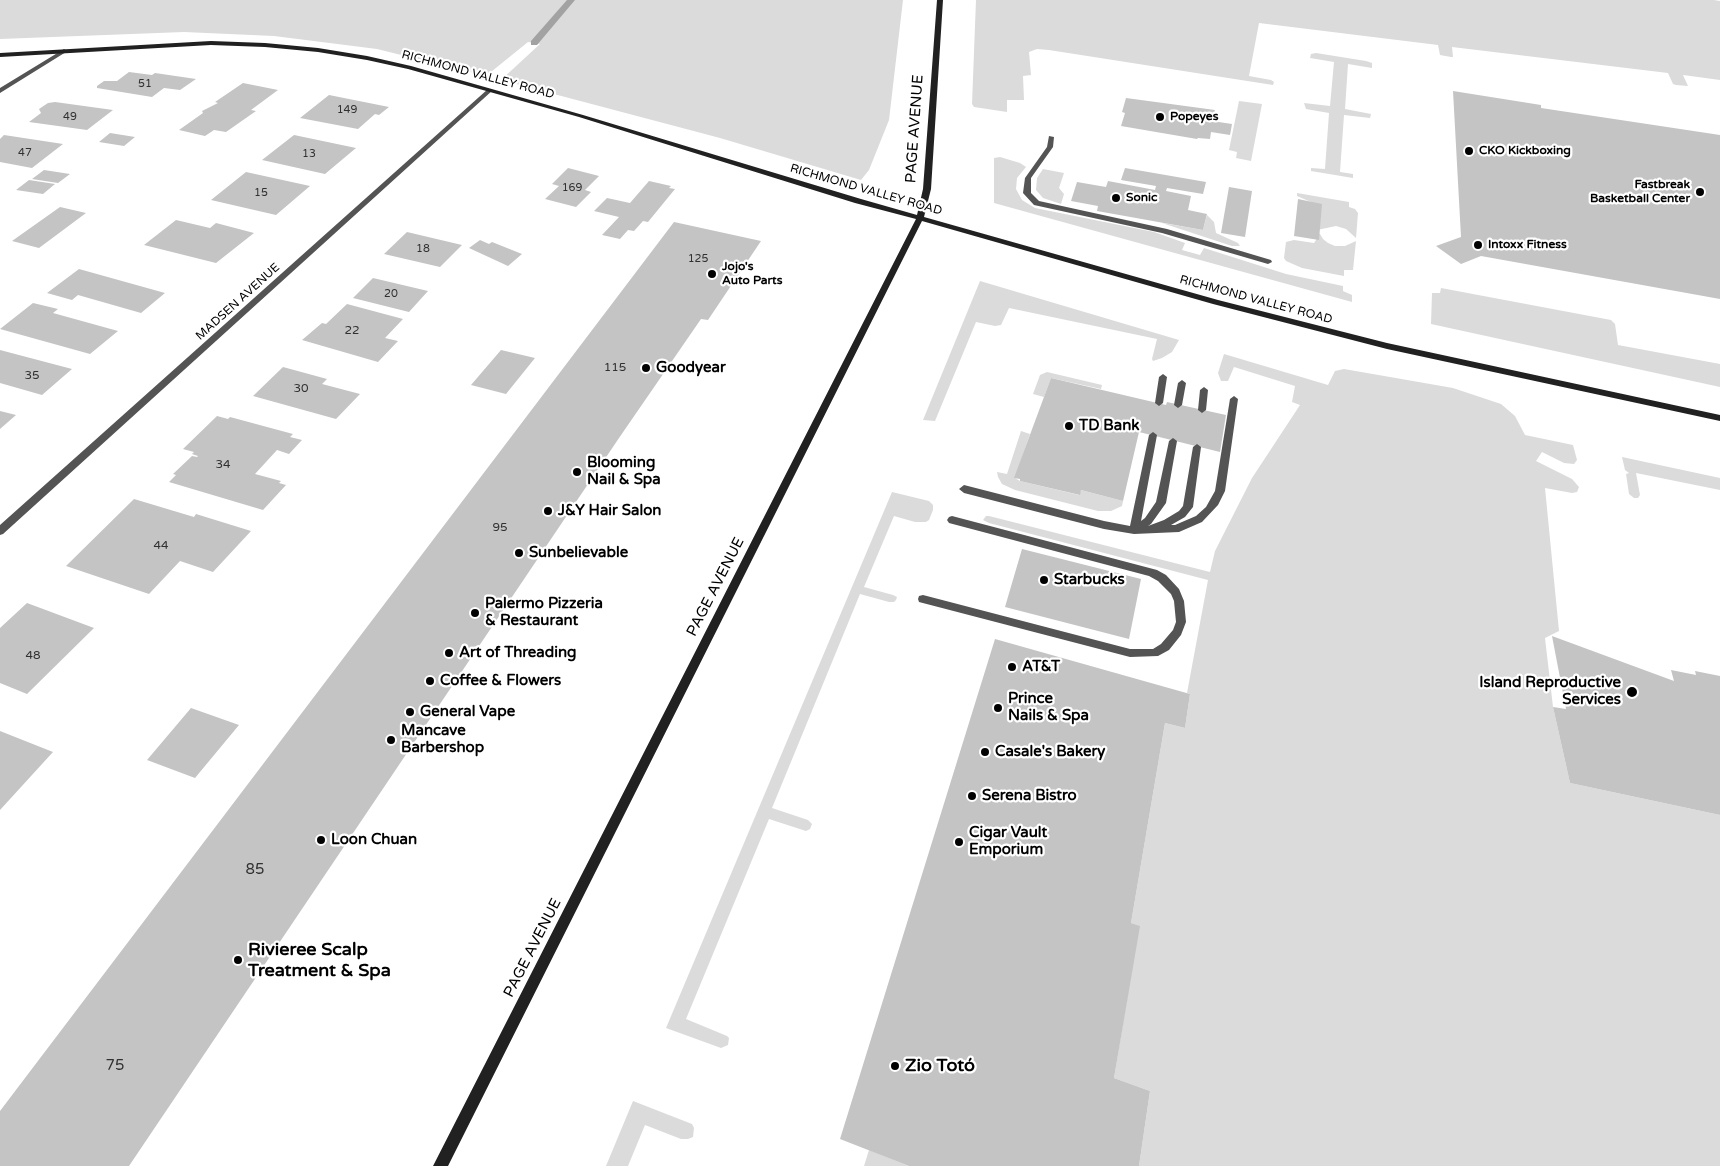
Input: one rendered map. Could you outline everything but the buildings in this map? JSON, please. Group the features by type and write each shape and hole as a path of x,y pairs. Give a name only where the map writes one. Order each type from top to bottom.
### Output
{"street":[{"name":"PAGE AVENUE","path":"440,1166 920,218 927,189 940,0"},
{"name":"RICHMOND VALLEY ROAD","path":"0,55 211,43 309,50 367,58 409,67 600,121 858,201 1216,302 1386,346 1720,418"},
{"path":"0,91 64,51"},
{"name":"MADSEN AVENUE","path":"0,530 490,90"},
{"path":"1051,137 1050,147 1028,178 1027,193 1037,203 1164,231 1268,262"},
{"path":"1158,403 1163,377"},
{"path":"1178,405 1182,383"},
{"path":"1202,410 1204,390"},
{"path":"964,489 1134,530 1176,529 1191,524 1209,510 1220,491 1234,399"},
{"path":"1134,530 1152,435"},
{"path":"1134,530 1148,521 1161,503 1173,441"},
{"path":"1134,530 1167,523 1182,514 1188,507 1197,448"},
{"path":"923,599 1130,653 1154,652 1165,647 1177,632 1181,611 1175,592 1162,578 1141,568 952,520"}],"shaded area":[{"path":"0,0 903,0 889,120 869,170 861,180 720,138 501,80 540,44 528,42 486,76 377,49 274,36 184,32 0,39"},
{"path":"976,0 1714,0 1720,1 1720,80 1683,75 1688,86 1676,85 1673,84 1668,73 1452,47 1453,57 1451,57 1440,55 1438,45 1259,23 1249,76 1271,80 1274,82 1273,85 1037,49 1029,52 1031,75 1023,76 1024,100 1007,100 1007,112 974,107 972,104"},
{"path":"1316,53 1372,63 1372,68 1348,64 1345,109 1371,114 1370,118 1344,115 1340,172 1353,174 1353,178 1311,171 1311,168 1325,169 1329,113 1306,109 1304,103 1330,106 1334,62 1310,58 1311,54"},
{"path":"1239,101 1262,104 1251,161 1236,158 1237,152 1229,150"},
{"path":"1000,157 1020,163 1026,167 1017,178 1016,189 1022,200 1035,208 1154,232 1185,243 1182,250 1200,255 1204,248 1286,274 1343,286 1343,291 1352,295 1352,302 994,203 994,158"},
{"path":"1043,169 1064,173 1059,188 1064,194 1061,204 1043,198 1036,190 1037,178"},
{"path":"1297,193 1349,202 1349,207 1355,209 1358,213 1356,238 1346,229 1336,226 1317,230 1318,205 1297,196"},
{"path":"1207,215 1214,222 1216,233 1238,243 1240,246 1232,246 1162,223 1139,219 1203,230"},
{"path":"1317,233 1328,243 1335,246 1345,246 1356,241 1353,270 1344,270 1344,276 1302,268 1286,261 1284,258 1286,242 1294,240 1314,243"},
{"path":"980,281 1179,340 1172,352 1153,361 1157,339 1009,308 1001,325 995,326 976,322 935,421 923,420"},
{"path":"1441,288 1611,320 1615,324 1618,345 1720,364 1720,387 1431,324 1432,293 1440,293"},
{"path":"1224,354 1328,385 1335,371 1344,369 1453,388 1501,404 1515,416 1525,435 1573,445 1577,460 1574,464 1564,463 1542,452 1536,461 1572,479 1579,487 1577,492 1572,493 1545,488 1559,631 1545,638 1553,707 1570,783 1720,815 1720,1166 1139,1166 1150,1091 1114,1078 1139,926 1131,923 1165,723 1185,728 1190,694 1187,693 1208,580 983,520 986,516 989,516 1210,572 1215,551 1252,478 1300,405 1292,402 1295,386 1234,367 1228,381 1221,381 1218,373"},
{"path":"1047,372 1102,385 1101,389 1051,378 1044,397 1033,394 1040,375"},
{"path":"1021,431 1030,434 1015,478 1020,481 1079,495 1081,490 1123,501 1122,506 1111,511 1098,511 1015,490 1002,484 997,472 1007,474"},
{"path":"1622,457 1720,478 1720,490 1636,473 1640,495 1638,498 1634,498 1629,494 1626,474 1629,473 1625,470"},
{"path":"892,492 929,501 933,505 933,510 929,520 926,522 915,522 894,516 864,587 893,595 897,597 896,600 889,602 860,594 772,808 808,820 812,824 810,829 806,831 769,819 686,1019 727,1036 729,1038 728,1045 721,1048 666,1028"},
{"path":"633,1101 692,1124 694,1128 693,1137 681,1139 645,1125 628,1166 606,1166"},
{"path":"869,1150 909,1166 864,1166"}],"waterway":[{"path":"534,43 571,0"}],"place":[{"name":"Popeyes","path":"1160,117"},
{"name":"CKO Kickboxing","path":"1469,151"},
{"name":"Fastbreak Basketball Center","path":"1700,192"},
{"name":"Sonic","path":"1116,198"},
{"name":"Intoxx Fitness","path":"1478,245"},
{"name":"Jojo's Auto Parts","path":"712,274"},
{"name":"Goodyear","path":"646,368"},
{"name":"TD Bank","path":"1069,426"},
{"name":"Blooming Nail & Spa","path":"577,472"},
{"name":"J&Y Hair Salon","path":"548,511"},
{"name":"Sunbelievable","path":"519,553"},
{"name":"Starbucks","path":"1044,580"},
{"name":"Palermo Pizzeria & Restaurant","path":"475,613"},
{"name":"Art of Threading","path":"449,653"},
{"name":"AT&T","path":"1012,667"},
{"name":"Coffee & Flowers","path":"430,681"},
{"name":"Island Reproductive Services","path":"1632,692"},
{"name":"Prince Nails & Spa","path":"998,708"},
{"name":"General Vape","path":"410,712"},
{"name":"Mancave Barbershop","path":"391,740"},
{"name":"Casale's Bakery","path":"985,752"},
{"name":"Serena Bistro","path":"972,796"},
{"name":"Loon Chuan","path":"321,840"},
{"name":"Cigar Vault Emporium","path":"959,842"},
{"name":"Rivieree Scalp Treatment & Spa","path":"238,960"},
{"name":"Zio Totó","path":"895,1066"}]}
